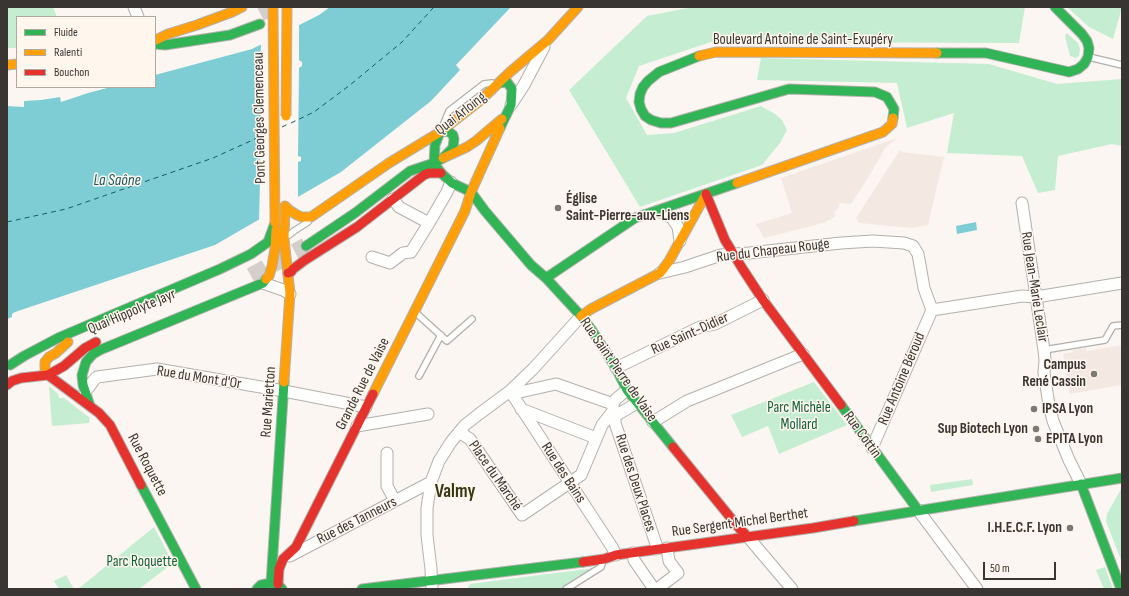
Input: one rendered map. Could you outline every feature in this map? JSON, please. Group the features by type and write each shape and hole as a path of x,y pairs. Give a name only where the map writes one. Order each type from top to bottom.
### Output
{"main road":[{"path":"156,40 242,7"},
{"name":"Pont Georges Clemenceau","path":"263,283 269,276 275,249 273,7"},
{"name":"Pont Georges Clemenceau","path":"286,127 287,7"},
{"name":"Quai Arloing","path":"423,143 440,132 481,100 498,83 548,40 578,7"},
{"path":"1056,7 1087,41 1089,48 1088,56"},
{"path":"199,39 251,18"},
{"path":"156,44 165,45 199,39 230,36 260,24"},
{"name":"Boulevard Antoine de Saint-Exupéry","path":"546,278 635,218 883,132 892,124 894,109 887,97 875,92 789,89 671,123 661,123 651,120 641,109 640,94 643,87 660,72 697,56 716,52 986,54 1069,72 1078,69 1084,64 1088,56"},
{"name":"Quai Arloing","path":"471,192 511,105 512,89 510,85 507,82 498,83"},
{"path":"306,246 355,213 410,171 461,150 476,141 506,116"},
{"path":"439,160 453,148 454,139 448,131 440,132 435,145 441,173 451,182 471,192"},
{"path":"375,184 423,143"},
{"path":"311,217 389,163 423,143"},
{"path":"288,273 305,260 357,227 424,175 430,173 441,173"},
{"name":"Rue Saint Pierre de Vaise","path":"471,192 485,211 531,265 546,278 581,316 616,368 627,390 739,528 748,537"},
{"name":"Grande Rue de Vaise","path":"283,559 296,547 465,211 471,192"},
{"path":"660,273 706,194"},
{"name":"Rue Cottin","path":"706,194 725,240 764,300 918,510"},
{"name":"Rue Marietton","path":"277,586 284,391 290,294 284,239 285,202 289,210 297,215 302,217 311,217"},
{"path":"8,366 58,338 220,269 251,254 268,242 275,226"},
{"name":"Rue du Chapeau Rouge","path":"581,316 591,309 660,273"},
{"path":"90,406 85,392 82,375 86,362 93,354 263,283"},
{"name":"Quai Hippolyte Jayr","path":"8,366 47,354 68,342 154,307"},
{"name":"Quai Hippolyte Jayr","path":"7,385 12,381 21,378 48,375 64,366 92,343 107,337"},
{"path":"48,375 45,368 45,362 68,342"},
{"name":"Rue Roquette","path":"48,375 100,413 110,425 196,589"},
{"name":"Rue Sergent Michel Berthet","path":"362,589 432,585 604,559 662,548 748,537 1122,478"},
{"path":"1081,484 1121,589"},
{"path":"257,589 261,585 277,586 279,569 283,559"}],"street":[{"name":"Quai Arloing","path":"511,105 524,85 548,40"},
{"path":"372,257 390,263 403,253 411,252 447,192 451,182"},
{"path":"393,199 399,207 429,223"},
{"name":"Rue Jean-Marie Leclair","path":"1022,203 1044,350 1044,372 1050,405 1054,421 1069,460 1081,484"},
{"path":"658,210 672,218 675,222 678,227 680,241"},
{"name":"Rue du Chapeau Rouge","path":"660,273 685,267 721,255 873,241 909,244 913,246 918,254 924,288 932,310"},
{"path":"263,283 290,294"},
{"path":"932,310 1022,296 1036,297 1122,283"},
{"name":"Rue Saint-Didier","path":"616,368 700,328 715,324 764,300"},
{"name":"Rue Antoine Béroud","path":"872,448 932,310"},
{"name":"Rue du Chapeau Rouge","path":"495,402 510,391 533,369 581,316"},
{"path":"653,422 687,401 803,354"},
{"name":"Rue du Mont d'Or","path":"85,392 97,377 157,369 366,407"},
{"path":"510,391 520,392 556,384 613,411 637,403"},
{"path":"570,483 581,475 602,425 613,411 616,399 627,390"},
{"name":"Rue des Bains","path":"510,391 612,547 616,556"},
{"name":"Place du Marché","path":"432,585 427,535 427,508 432,482 439,461 459,432 495,402"},
{"path":"521,409 596,438"},
{"name":"Rue des Deux Places","path":"613,411 615,423 656,544 662,548 678,573 669,585"},
{"path":"357,426 428,414"},
{"name":"Place du Marché","path":"459,432 470,439 522,515 570,483"},
{"path":"387,453 387,486 395,501"},
{"name":"Rue des Tanneurs","path":"283,559 432,482"},
{"name":"Rue Cottin","path":"918,510 977,589"},
{"name":"Rue Saint Pierre de Vaise","path":"748,537 792,589"},
{"path":"633,553 634,560 656,589 669,585"}],"lane":[{"path":"1088,56 1122,65"},
{"path":"275,226 284,239 308,222 311,217"},
{"path":"414,312 447,341 472,319"},
{"path":"1044,350 1106,340 1113,326 1122,325"},
{"path":"419,376 440,335"},
{"path":"566,589 601,567 604,559"}],"shaded area":[{"path":"897,138 886,147 851,204 840,203 838,209 834,212 835,217 823,223 764,238 756,224 792,213 781,178"},
{"path":"900,150 901,152 944,157 928,225 912,228 859,223 856,218"},
{"name":"Campus René Cassin","path":"1122,345 1122,385 1069,394 1068,379 1063,354 1073,352 1073,350 1086,348 1087,351"}],"green space":[{"path":"7,7 53,7 57,16 16,16 16,48 7,48"},
{"path":"693,7 1025,7 1019,43 711,42 639,66 626,98 647,135 674,133 761,106 782,120 787,130 780,143 762,165 640,207 569,90 647,16"},
{"path":"1067,7 1122,7 1113,39 1089,27"},
{"path":"1067,33 1078,43 1080,49 1079,56 1076,58 1070,56 1065,36"},
{"path":"761,58 989,64 1057,84 1122,79 1122,146 1112,144 1058,156 1055,190 1038,193 1022,156 947,153 954,113 907,128 897,83 757,80"},
{"name":"Parc Michèle Mollard","path":"814,382 847,425 779,454 768,426 742,437 731,415"},
{"path":"49,386 58,394 59,398 64,398 90,418 89,423 52,426"},
{"path":"972,479 973,485 931,492 930,485"},
{"path":"1121,489 1122,563 1106,521 1107,514"},
{"name":"Parc Roquette","path":"154,527 173,563 139,589 78,589"},
{"path":"1105,567 1113,589 1104,589 1096,570"},
{"path":"595,568 562,589 467,589 470,584"},
{"path":"66,575 74,589 59,589 54,581"}],"water":[{"name":"La Saône","path":"330,7 511,7 456,65 460,70 431,101 341,172 215,245 15,312 12,314 12,317 7,319 7,106 24,107 24,101 60,97 61,102 107,88 156,88 156,75 252,49 319,15"},
{"path":"976,222 977,230 957,234 956,226"}],"pier":[{"path":"299,23 299,60 302,62 302,66 299,68 298,156 301,157 301,161 298,162 298,200 259,222 260,181 257,180 257,176 260,175 261,86 258,85 257,81 260,79 261,43"}],"ferry route":[{"path":"291,123 314,112 350,85 402,42 434,7"},
{"path":"282,127 288,124"},
{"path":"7,222 66,209 213,158 266,134"}],"tunnel":[{"path":"260,13 272,7"},
{"path":"251,276 306,246"}],"traffic: fast":[{"path":"937,53 986,53 1069,72 1078,69 1084,64 1088,57 1089,48 1087,41 1055,7"},
{"path":"156,44 165,45 230,35 260,24"},
{"path":"699,56 659,72 648,81 643,87 639,102 645,116 651,120 661,123 671,123 789,89 875,92 887,97 894,109 893,118"},
{"path":"499,83 507,82 512,89 511,105 500,128"},
{"path":"306,246 355,213 410,171 434,163 443,158 453,148 454,139 453,135 448,131 440,132"},
{"path":"440,132 435,145 434,163 441,173 452,183 471,192 485,211 531,265 546,278 581,316 616,368 627,390 673,447"},
{"path":"546,278 635,218 737,183"},
{"path":"10,365 58,338 220,269 251,254 268,242 275,223"},
{"path":"90,406 83,385 82,375 86,362 93,354 263,283 266,279"},
{"path":"271,583 284,382"},
{"path":"841,405 918,510"},
{"path":"854,521 1122,478"},
{"path":"1081,484 1121,589"},
{"path":"141,485 196,589"},
{"path":"362,589 583,562"},
{"path":"257,589 261,585 271,583 278,585 282,589"}],"traffic: slow":[{"path":"156,40 168,34 197,25 242,7"},
{"path":"273,7 275,223"},
{"path":"286,116 287,7"},
{"path":"285,206 297,215 302,217 311,217 389,163 440,132 481,100 510,72 548,40 578,7"},
{"path":"699,56 716,52 937,53"},
{"path":"7,65 16,64"},
{"path":"737,183 883,132 892,124 893,118"},
{"path":"443,158 467,147 502,119"},
{"path":"373,394 465,211 471,192 500,128"},
{"path":"581,316 591,309 660,273 669,261 706,194"},
{"path":"284,382 290,293 284,239 285,206"},
{"path":"266,279 269,276 272,266 276,230"},
{"path":"48,375 45,368 45,362 68,342"}],"traffic: jam":[{"path":"288,273 305,260 357,227 424,175 429,173 441,173"},
{"path":"706,194 725,240 742,268 763,300 841,405"},
{"path":"7,385 12,381 21,378 48,375 64,366 85,348 96,342"},
{"path":"48,375 99,413 110,425 141,485"},
{"path":"278,584 279,569 283,559 296,547 373,394"},
{"path":"673,447 748,537"},
{"path":"583,562 604,559 616,555 854,521"}],"place":[{"name":"Église Saint-Pierre-aux-Liens","path":"558,208"},
{"name":"Campus René Cassin","path":"1094,374"},
{"name":"IPSA Lyon","path":"1034,409"},
{"name":"Sup Biotech Lyon","path":"1036,429"},
{"name":"EPITA Lyon","path":"1038,439"},
{"name":"I.H.E.C.F. Lyon","path":"1070,528"}],"district":[{"name":"Valmy","path":"455,492"}]}
